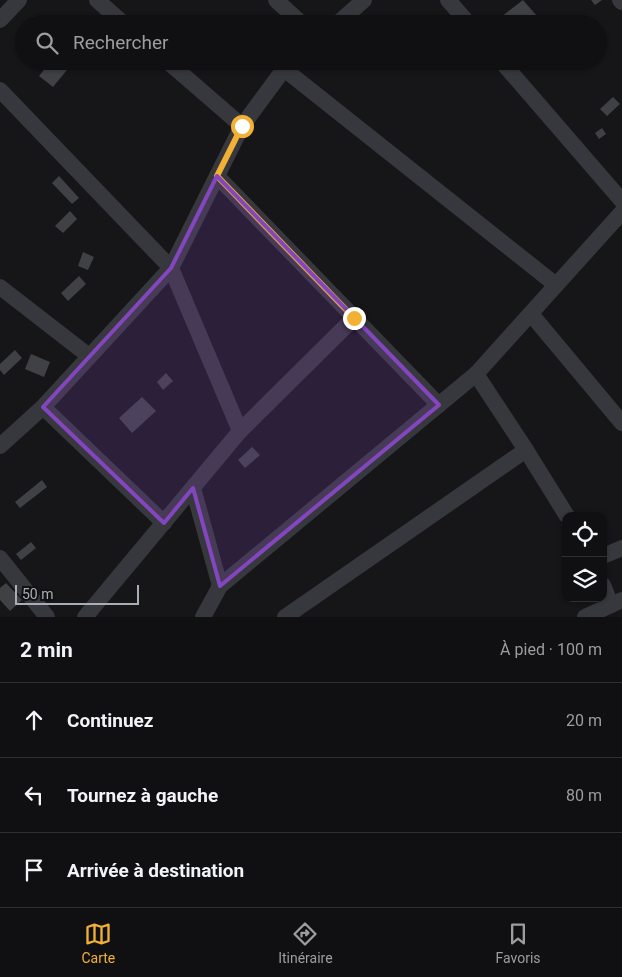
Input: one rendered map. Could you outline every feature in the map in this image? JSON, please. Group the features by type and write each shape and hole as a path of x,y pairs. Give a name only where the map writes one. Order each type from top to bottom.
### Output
{"street":[{"path":"0,20 19,0"},
{"path":"97,0 114,15"},
{"path":"276,0 292,15"},
{"path":"347,15 364,0"},
{"path":"448,0 460,15"},
{"path":"178,70 242,126"},
{"path":"0,446 42,407 171,268 242,126 285,70"},
{"path":"295,70 556,285"},
{"path":"509,70 622,201"},
{"path":"0,90 171,268 240,431"},
{"path":"217,176 439,405"},
{"path":"203,617 220,586 476,374 622,212"},
{"path":"0,288 89,356"},
{"path":"531,314 622,422"},
{"path":"85,617 240,431 354,318"},
{"path":"476,374 565,512"},
{"path":"42,407 164,523"},
{"path":"285,617 526,450"},
{"path":"193,488 220,586"},
{"path":"607,554 622,548"},
{"path":"0,558 47,617"},
{"path":"585,617 616,603 607,591"}],"highlighted area":[{"path":"217,176 439,405 220,586 193,488 164,523 43,407 171,268"}],"building":[{"path":"523,0 536,15 504,15"},
{"path":"591,0 602,0 595,5"},
{"path":"44,70 67,70 53,87 39,76"},
{"path":"613,97 620,104 607,116 600,109"},
{"path":"602,128 606,134 599,139 595,133"},
{"path":"59,176 79,198 72,204 52,183"},
{"path":"70,211 77,219 63,233 55,226"},
{"path":"83,252 94,257 88,270 78,266"},
{"path":"79,276 86,284 68,301 61,293"},
{"path":"15,350 22,358 4,375 0,370 0,364"},
{"path":"31,354 50,362 44,377 25,369"},
{"path":"166,373 173,381 163,390 157,382"},
{"path":"142,397 156,411 132,433 119,418"},
{"path":"252,447 260,455 245,468 238,460"},
{"path":"42,480 47,487 20,508 15,502"},
{"path":"31,542 36,548 21,560 16,554"},
{"path":"6,583 22,600 10,611 0,600 0,588"}],"route":[{"path":"242,126 217,176 354,318"}]}
